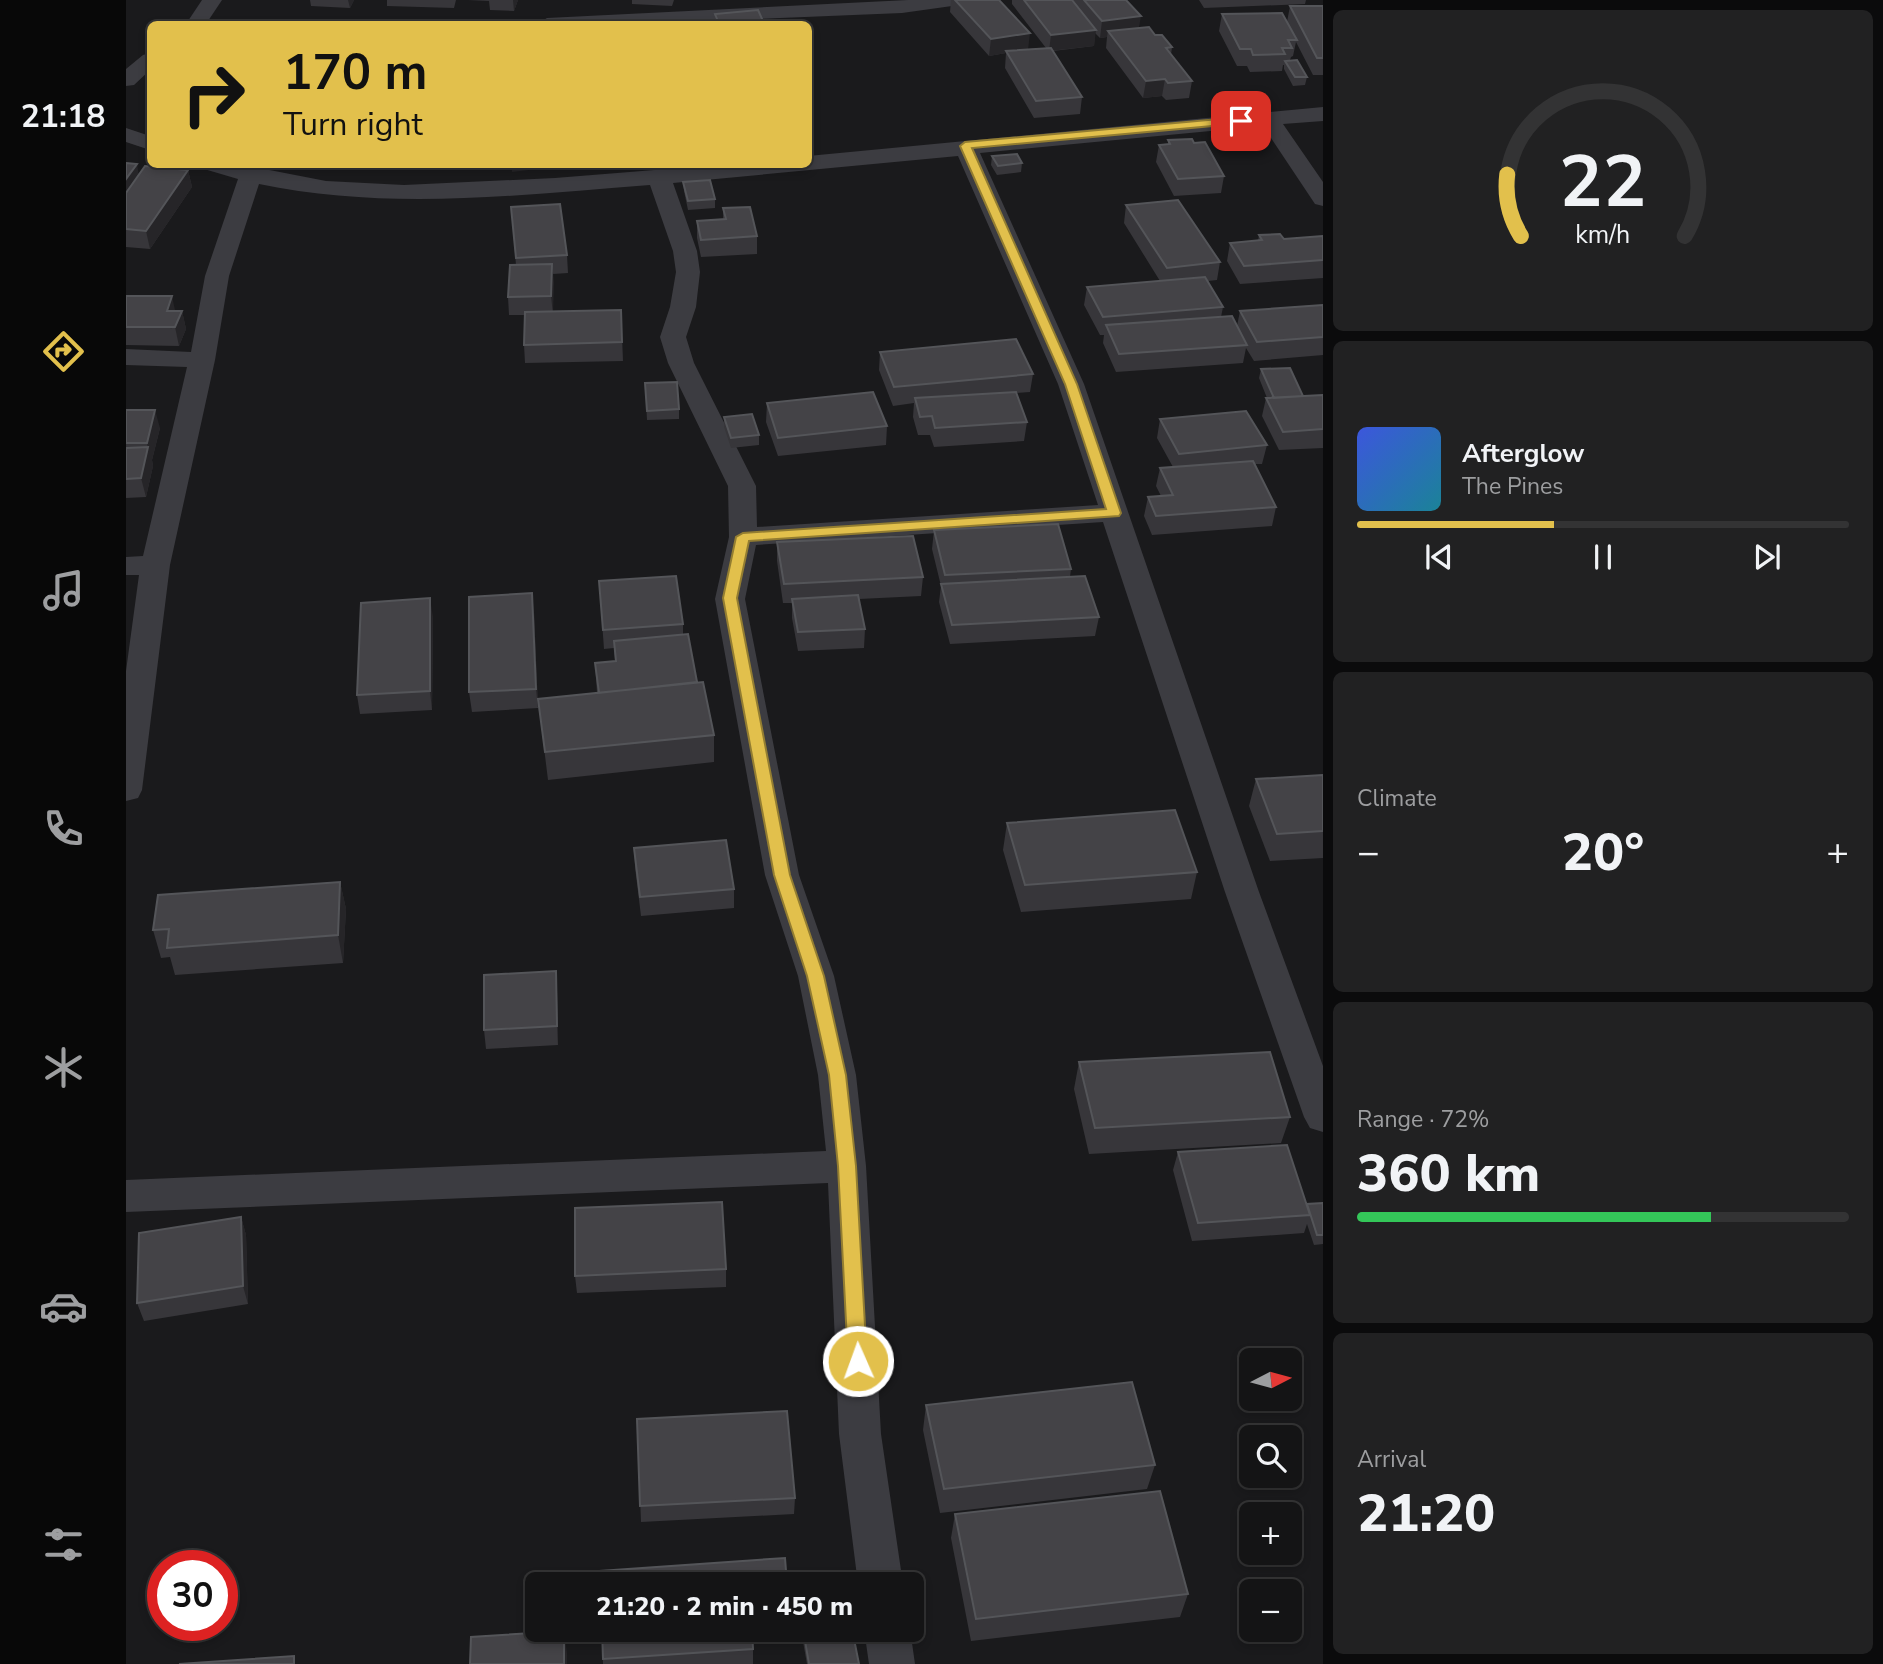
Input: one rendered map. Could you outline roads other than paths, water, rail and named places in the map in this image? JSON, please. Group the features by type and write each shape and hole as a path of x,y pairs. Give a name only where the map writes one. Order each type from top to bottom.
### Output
{"street":[{"path":"198,21 212,0"},
{"path":"573,21 688,8 902,7 952,0"},
{"path":"126,80 146,53"},
{"path":"812,163 1323,114"},
{"path":"1268,118 1323,199"},
{"path":"126,135 147,142"},
{"path":"965,146 1071,384 1237,878 1323,1117"},
{"path":"223,168 250,178 310,188 439,192 660,180 762,168"},
{"path":"126,790 140,565 202,360 217,276 250,178"},
{"path":"660,180 685,251 688,272 683,307 673,337 681,363 742,486 743,537 730,598 732,612 782,875 816,976 837,1075 847,1166 860,1434 879,1572"},
{"path":"126,356 202,360"},
{"path":"743,537 1114,513"},
{"path":"126,1196 847,1166"},
{"path":"889,1642 892,1664"}]}
